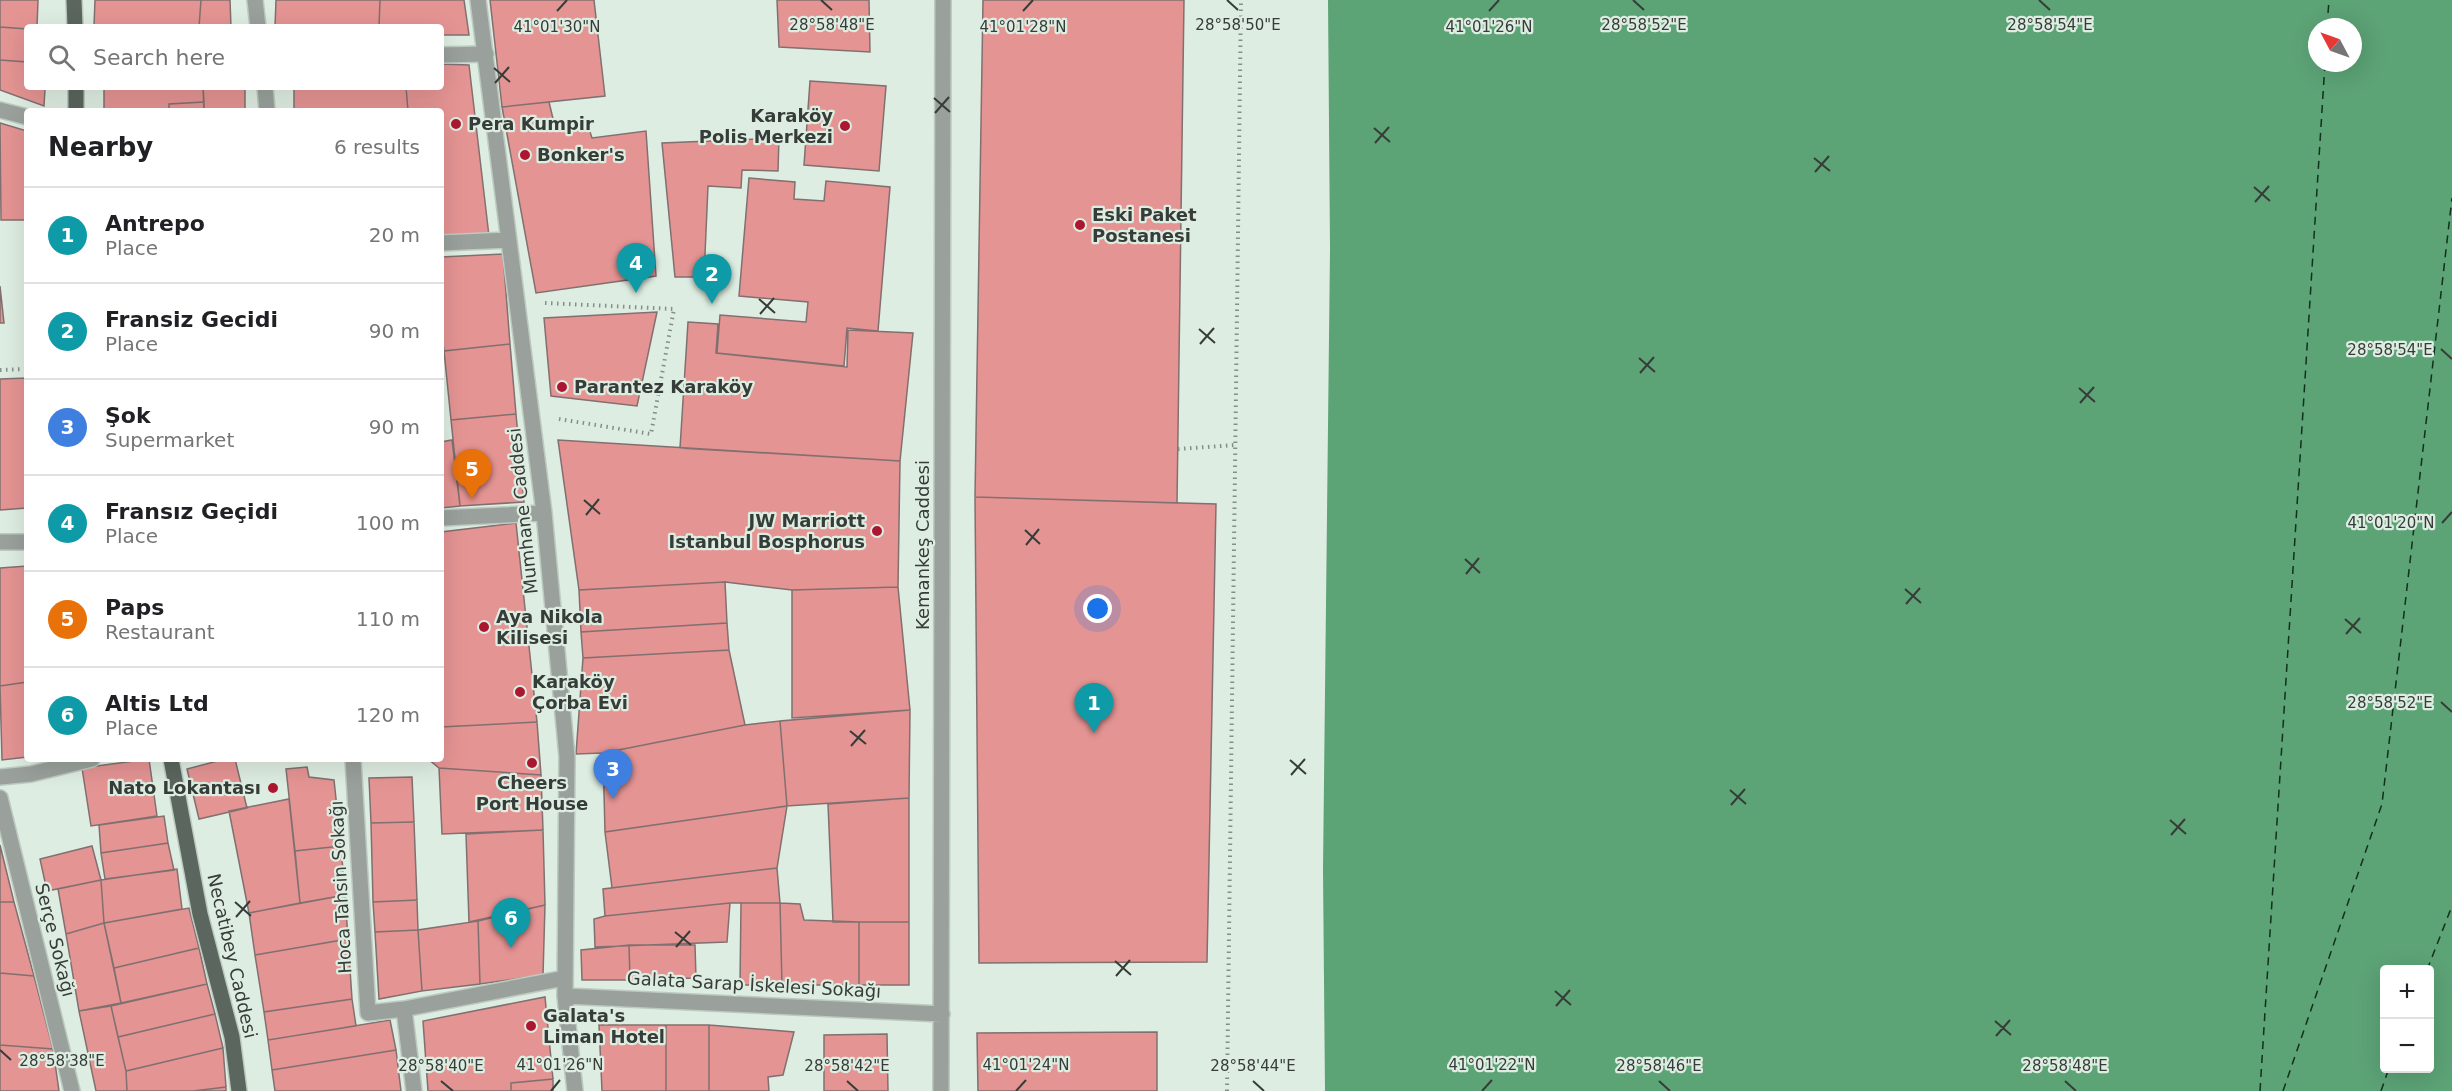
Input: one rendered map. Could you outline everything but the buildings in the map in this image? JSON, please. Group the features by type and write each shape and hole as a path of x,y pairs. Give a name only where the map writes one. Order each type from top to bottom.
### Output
{"main road":[{"path":"74,0 75,24"},
{"path":"76,90 76,108"},
{"name":"Necatibey Caddesi","path":"172,762 200,914 232,1036 239,1091"}],"street":[{"path":"255,0 258,24"},
{"name":"Mumhane Caddesi","path":"478,0 544,513 567,757 564,996 575,1091"},
{"name":"Kemankeş Caddesi","path":"941,1091 943,0"},
{"path":"444,55 486,54"},
{"path":"264,90 267,108"},
{"path":"0,110 24,116"},
{"path":"444,243 508,240"},
{"path":"444,518 544,513"},
{"path":"0,542 24,542"},
{"path":"0,777 31,774 80,762"},
{"name":"Hoca Tahsin Sokağı","path":"353,762 368,1013 404,1009"},
{"name":"Serçe Sokağı","path":"0,798 72,1091"},
{"path":"414,1091 404,1009 565,978"},
{"name":"Galata Sarap İskelesi Sokağı","path":"564,996 942,1014"}],"path":[{"path":"1227,1091 1241,0"},
{"path":"517,301 674,309 651,434 531,414"},
{"path":"0,370 24,369"},
{"path":"1178,449 1235,445"}],"shaded area":[{"path":"1328,0 2452,0 2452,1091 1325,1091 1323,870 1330,249"}],"ferry route":[{"path":"2328,18 2329,0"},
{"path":"2260,1091 2324,72"},
{"path":"2283,1091 2382,804 2452,198"},
{"path":"2429,965 2452,906"},
{"path":"2381,1091 2387,1073"}],"place":[{"name":"Pera Kumpir","path":"456,124"},
{"name":"Karaköy Polis Merkezi","path":"845,126"},
{"name":"Bonker's","path":"525,155"},
{"name":"Eski Paket Postanesi","path":"1080,225"},
{"name":"Fransız Geçidi","path":"636,293"},
{"name":"Fransiz Gecidi","path":"712,304"},
{"name":"Parantez Karaköy","path":"562,387"},
{"name":"Paps","path":"472,499"},
{"name":"JW Marriott Istanbul Bosphorus","path":"877,531"},
{"name":"Aya Nikola Kilisesi","path":"484,627"},
{"name":"Karaköy Çorba Evi","path":"520,692"},
{"name":"Antrepo","path":"1094,733"},
{"name":"Cheers Port House","path":"532,763"},
{"name":"Nato Lokantası","path":"273,788"},
{"name":"Şok","path":"613,799"},
{"name":"Altis Ltd","path":"511,948"},
{"name":"Galata's Liman Hotel","path":"531,1026"}]}
